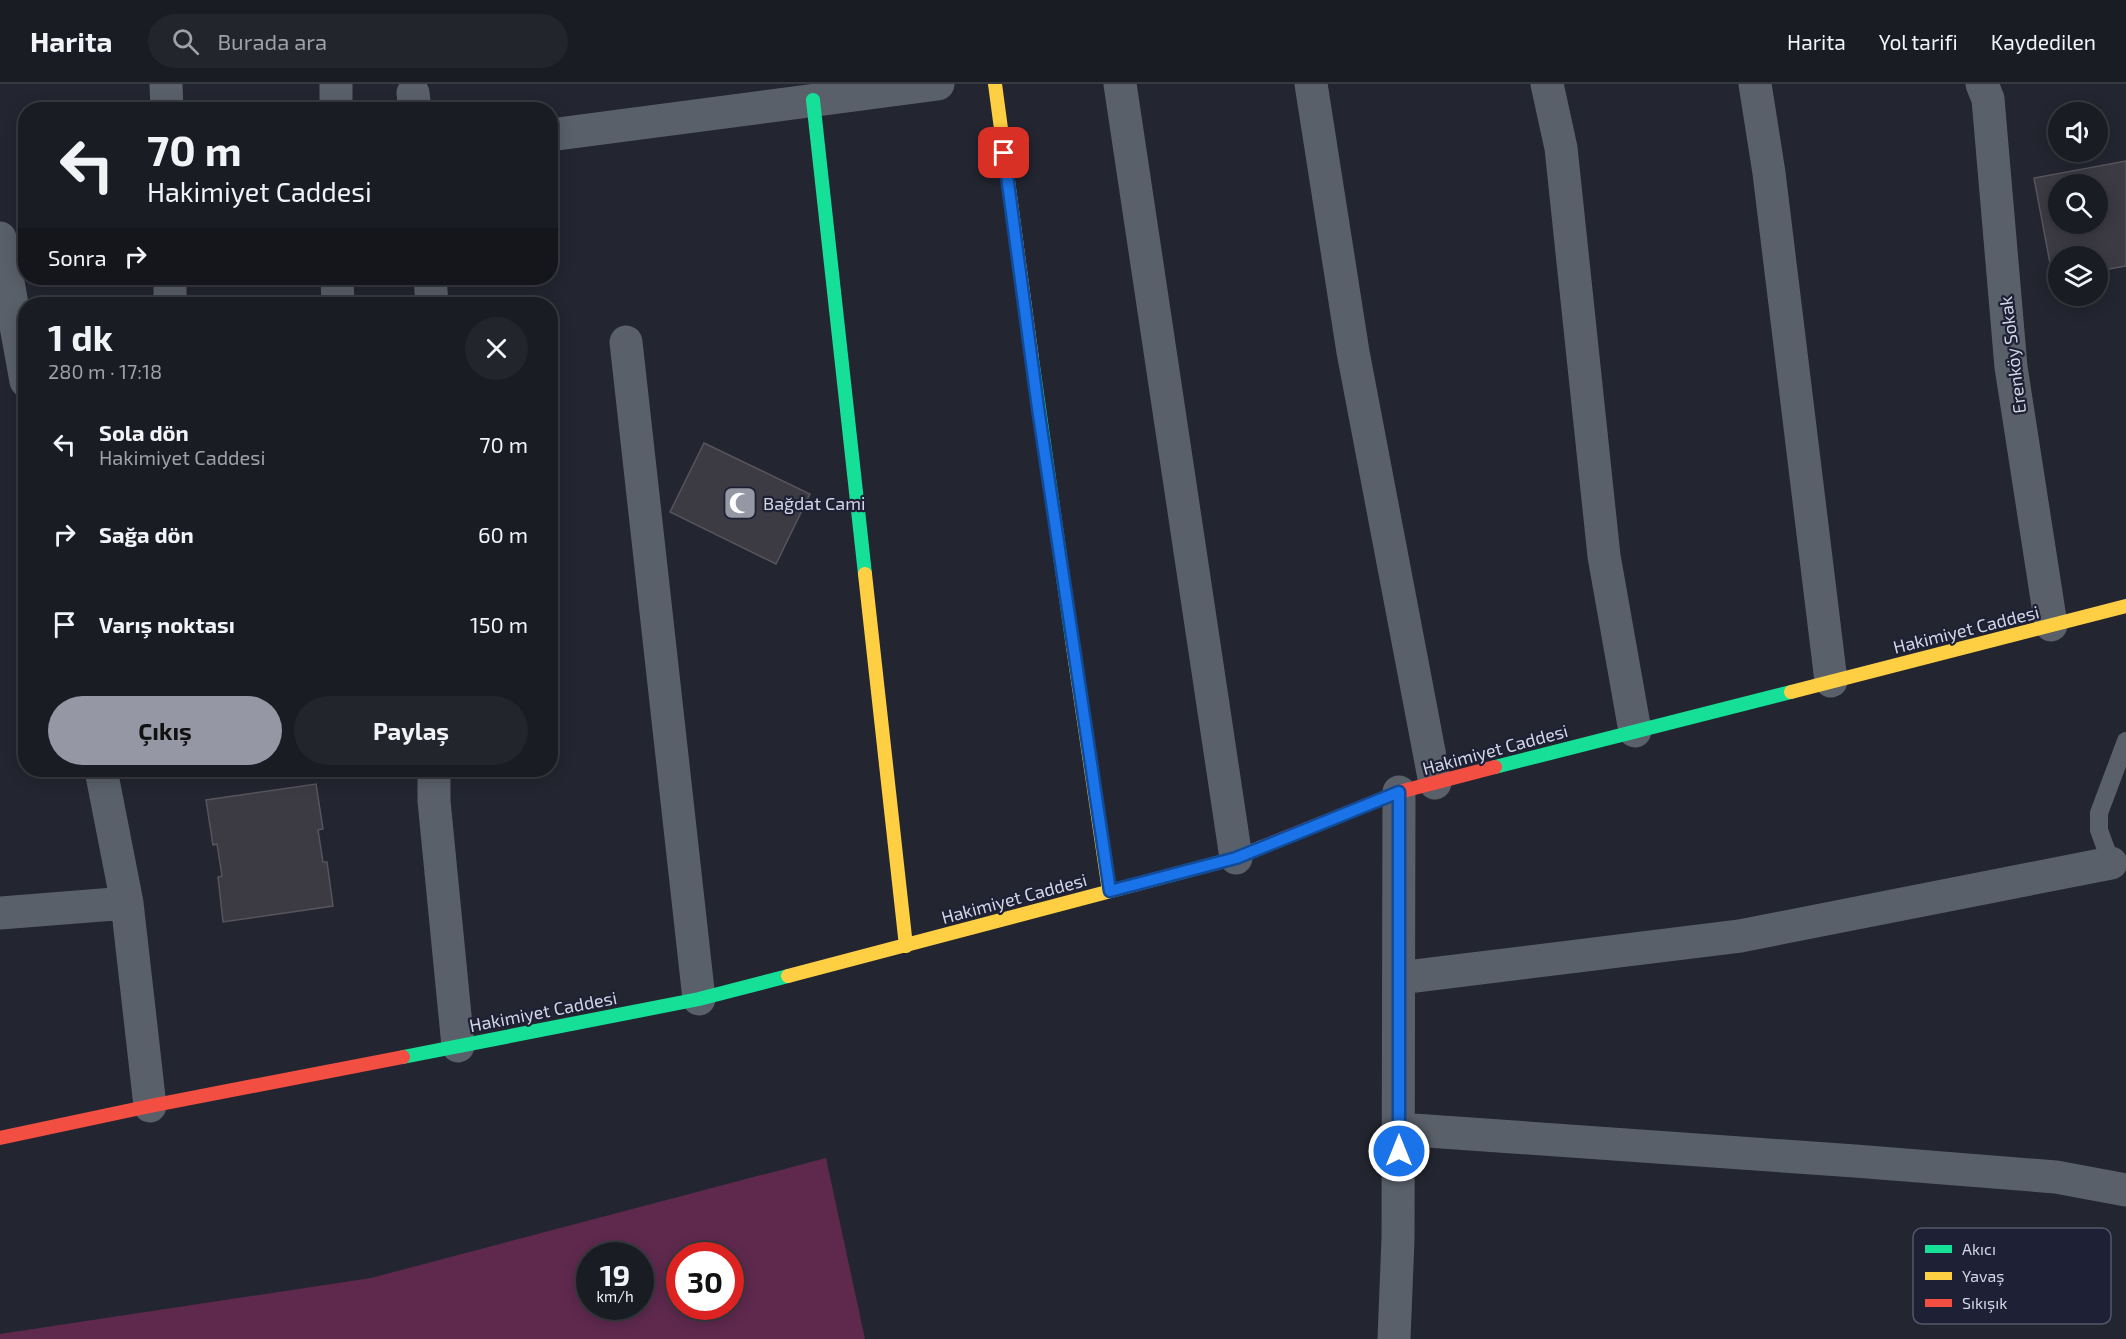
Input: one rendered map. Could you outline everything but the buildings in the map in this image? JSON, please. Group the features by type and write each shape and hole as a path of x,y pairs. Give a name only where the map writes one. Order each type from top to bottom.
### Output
{"street":[{"path":"166,84 167,102"},
{"path":"336,84 336,102"},
{"path":"558,134 938,84"},
{"path":"995,84 1038,408 1110,891"},
{"path":"1120,84 1236,858"},
{"path":"1311,84 1353,352 1435,783"},
{"path":"1547,84 1561,148 1604,556 1635,731"},
{"path":"1755,84 1769,173 1831,681"},
{"name":"Erenköy Sokak","path":"1982,84 1988,99 2011,367 2051,625"},
{"path":"813,100 906,946"},
{"path":"0,238 18,337"},
{"path":"626,342 699,999"},
{"name":"Hakimiyet Caddesi","path":"0,1138 150,1106 699,999 1236,858 1399,792 2126,606"},
{"path":"102,777 127,903 150,1106"},
{"path":"434,777 434,801 458,1046"},
{"path":"1394,1339 1398,1239 1399,792"},
{"path":"1399,978 1740,936 2111,863"},
{"path":"0,913 127,903"},
{"path":"1399,1129 2056,1177 2126,1190"}],"lane":[{"path":"2111,863 2099,830 2099,813 2126,741"}],"shaded area":[{"path":"826,1158 865,1339 0,1339 0,1334 371,1278"}],"traffic: fast":[{"path":"813,100 865,574"},
{"path":"1032,359 1072,640"},
{"path":"1495,767 1791,692"},
{"path":"403,1057 699,999 788,976"}],"traffic: slow":[{"path":"995,84 1032,359"},
{"path":"865,574 906,946"},
{"path":"1791,692 2126,606"},
{"path":"1072,640 1109,891"},
{"path":"788,976 1236,858 1262,847"}],"traffic: jam":[{"path":"1262,847 1399,792 1495,767"},
{"path":"0,1138 150,1106 403,1057"}],"place":[{"name":"Bağdat Cami","path":"740,503"}],"route":[{"path":"1004,153 1038,408 1110,891 1236,858 1399,792 1399,1151"}]}
